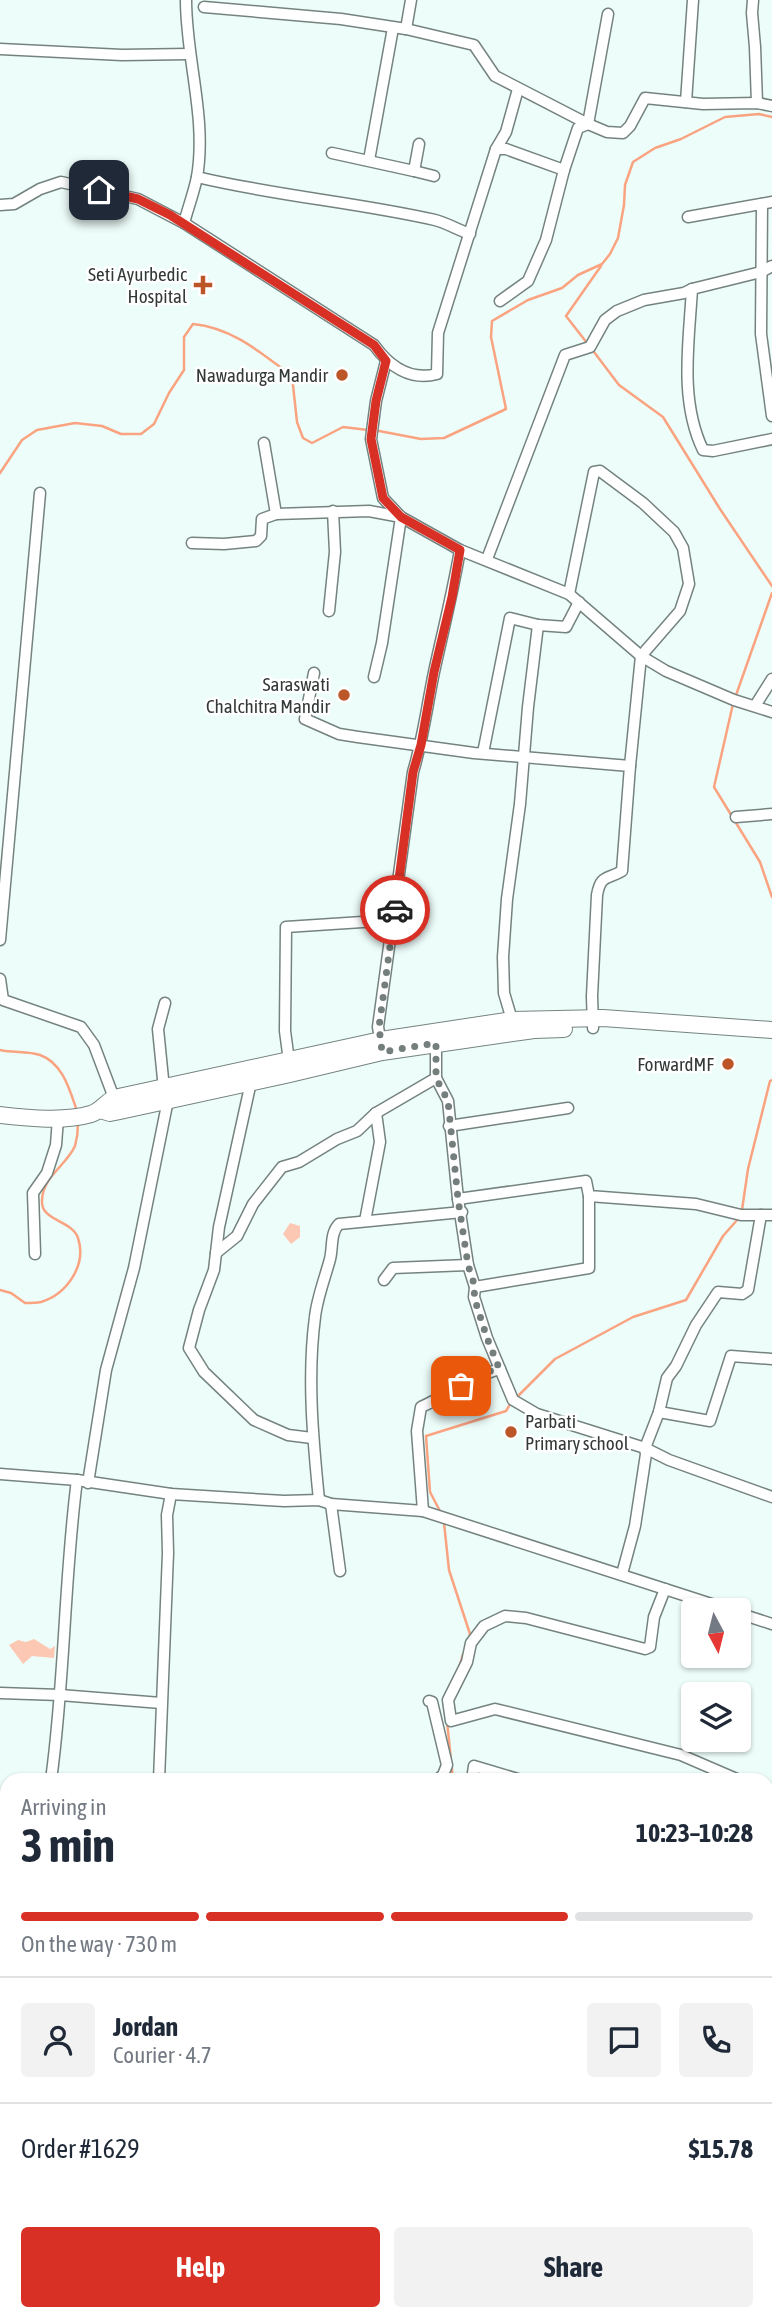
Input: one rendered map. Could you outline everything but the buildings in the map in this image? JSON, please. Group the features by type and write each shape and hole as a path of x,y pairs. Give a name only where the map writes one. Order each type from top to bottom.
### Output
{"main road":[{"path":"100,1110 110,1113 289,1061 512,1020 772,1030"},
{"path":"0,1115 58,1118 90,1114 100,1110 114,1098 168,1094 251,1082 382,1046 436,1043 593,1023 772,1039"}],"street":[{"path":"406,29 411,0"},
{"path":"685,102 693,0"},
{"path":"753,0 757,103"},
{"path":"184,223 197,177 198,112 189,54 188,3 341,19 406,29 474,45 495,76 607,132 623,133 630,126 645,98 772,106"},
{"path":"588,124 608,14"},
{"path":"369,160 393,28"},
{"path":"0,49 122,55 189,54"},
{"path":"0,205 14,204 40,189 61,182 138,199 184,223 374,345 386,361 409,374 437,374 438,333 496,149 506,132 518,89"},
{"path":"500,301 528,281 546,240 578,128 588,124"},
{"path":"414,171 419,144"},
{"path":"496,149 506,149 564,170"},
{"path":"332,153 434,176"},
{"path":"197,177 438,221 470,234"},
{"path":"688,217 767,203 767,269 761,334 772,416"},
{"path":"487,559 565,355 590,348 605,320 617,311 643,300 684,293 767,269"},
{"path":"692,289 687,335 687,393 701,448 708,452 772,439"},
{"path":"386,361 376,401 371,439 383,498 401,517 460,550 569,594 641,656 666,671 772,712"},
{"path":"264,443 276,514"},
{"path":"569,594 594,472 600,471 643,503 674,531 683,548 689,584 680,611 641,656 622,871 604,878 599,883 597,895 593,1023"},
{"path":"0,940 40,493"},
{"path":"192,543 256,541 261,536 262,519 276,514 369,511 401,517"},
{"path":"329,611 335,552 333,512"},
{"path":"374,677 382,643 401,517"},
{"path":"382,1046 379,1027 413,772 421,745 460,550"},
{"path":"484,753 510,618 538,625 566,627 579,602"},
{"path":"512,1020 504,993 503,957 507,899 538,625"},
{"path":"314,673 306,719 339,734 484,753 630,766"},
{"path":"755,706 772,680"},
{"path":"736,817 772,814"},
{"path":"289,1061 285,1031 286,927 393,920"},
{"path":"0,979 3,1000 81,1027 94,1045 114,1098"},
{"path":"52,1773 60,1695 65,1602 82,1481 106,1370 134,1268 168,1094 163,1079 158,1028 165,1003"},
{"path":"436,1043 436,1078 448,1101 458,1199 468,1265 475,1287 474,1297 487,1338 513,1400 537,1414 645,1448 668,1460 772,1497"},
{"path":"216,1253 237,1236 253,1204 282,1167 357,1131 376,1113 436,1078"},
{"path":"251,1082 219,1227 214,1270 189,1348 204,1372 254,1420 288,1435 312,1438"},
{"path":"449,1126 568,1108"},
{"path":"365,1221 380,1142 376,1113"},
{"path":"35,1254 33,1193 47,1173 56,1145 58,1118"},
{"path":"458,1199 586,1181 589,1196 589,1268 475,1287"},
{"path":"589,1196 696,1203 741,1215 766,1215 748,1290 742,1294 719,1292 696,1325 676,1366 667,1378 659,1412 645,1448 635,1526 622,1574"},
{"path":"319,1500 312,1438 312,1352 315,1315 331,1256 334,1229 340,1224 462,1212"},
{"path":"384,1280 393,1268 468,1265"},
{"path":"659,1412 710,1421 731,1356 772,1359"},
{"path":"423,1511 416,1431 421,1407 442,1398 481,1374 499,1368"},
{"path":"0,1474 82,1481 171,1494 284,1501 319,1500 331,1504 423,1511 693,1598"},
{"path":"159,1773 168,1553 167,1515 171,1494"},
{"path":"331,1504 340,1571"},
{"path":"665,1589 654,1617 650,1647 645,1649 526,1618 505,1616 484,1626 471,1643 467,1662 448,1700 451,1721 495,1709 681,1755 723,1773"},
{"path":"751,1617 772,1624"},
{"path":"0,1693 161,1703"},
{"path":"429,1701 432,1702 447,1765 444,1773"},
{"path":"473,1773 474,1766 498,1773"}],"shaded area":[{"name":"Seti Ayurbedic Hospital","path":"202,275 213,282 204,295 194,288"},
{"path":"290,1223 300,1226 300,1237 291,1244 283,1234"},
{"path":"34,1639 50,1649 55,1646 54,1658 32,1656 23,1664 9,1645 18,1640 26,1642"}],"waterway":[{"path":"374,430 421,439 444,438 506,409 491,337 492,321 528,300 562,288 578,275 602,264 618,238 625,185 633,162 655,148 681,139 725,117 759,114 772,117"},
{"path":"587,343 566,316 601,266"},
{"path":"0,473 22,440 37,430 75,423 102,426 121,434 141,434 154,424 184,370 184,337 193,324 234,336 258,350 292,376 297,422 303,438 312,443 343,427 368,430"},
{"path":"591,348 619,385 663,417 772,586"},
{"path":"735,698 772,593"},
{"path":"733,704 714,787 760,862 772,897"},
{"path":"0,1050 35,1054 48,1059 64,1078 77,1111"},
{"path":"742,1210 748,1169 772,1080"},
{"path":"0,1290 11,1293 25,1303 41,1302 59,1292 73,1277 80,1258 78,1238 70,1227 46,1213 42,1201 50,1178 75,1146 78,1124"},
{"path":"517,1397 555,1359 633,1317 686,1300 723,1236 738,1219"},
{"path":"441,1513 430,1492 426,1436 506,1411 512,1401"},
{"path":"444,1523 449,1570 469,1638"},
{"path":"459,1668 463,1654"},
{"path":"447,1721 452,1773"}],"way so far":[{"path":"395,910 379,1027 382,1052 436,1043 436,1078 448,1101 458,1199 468,1265 475,1287 474,1297 499,1368 481,1374 461,1386"}],"place":[{"name":"Seti Ayurbedic Hospital","path":"203,285"},
{"name":"Nawadurga Mandir","path":"342,375"},
{"name":"Saraswati Chalchitra Mandir","path":"344,695"},
{"name":"ForwardMF","path":"728,1064"},
{"name":"Parbati Primary school","path":"511,1432"}],"route":[{"path":"99,190 138,199 184,223 374,345 386,361 376,401 371,439 383,498 401,517 460,550 421,745 413,772 395,910"}]}
